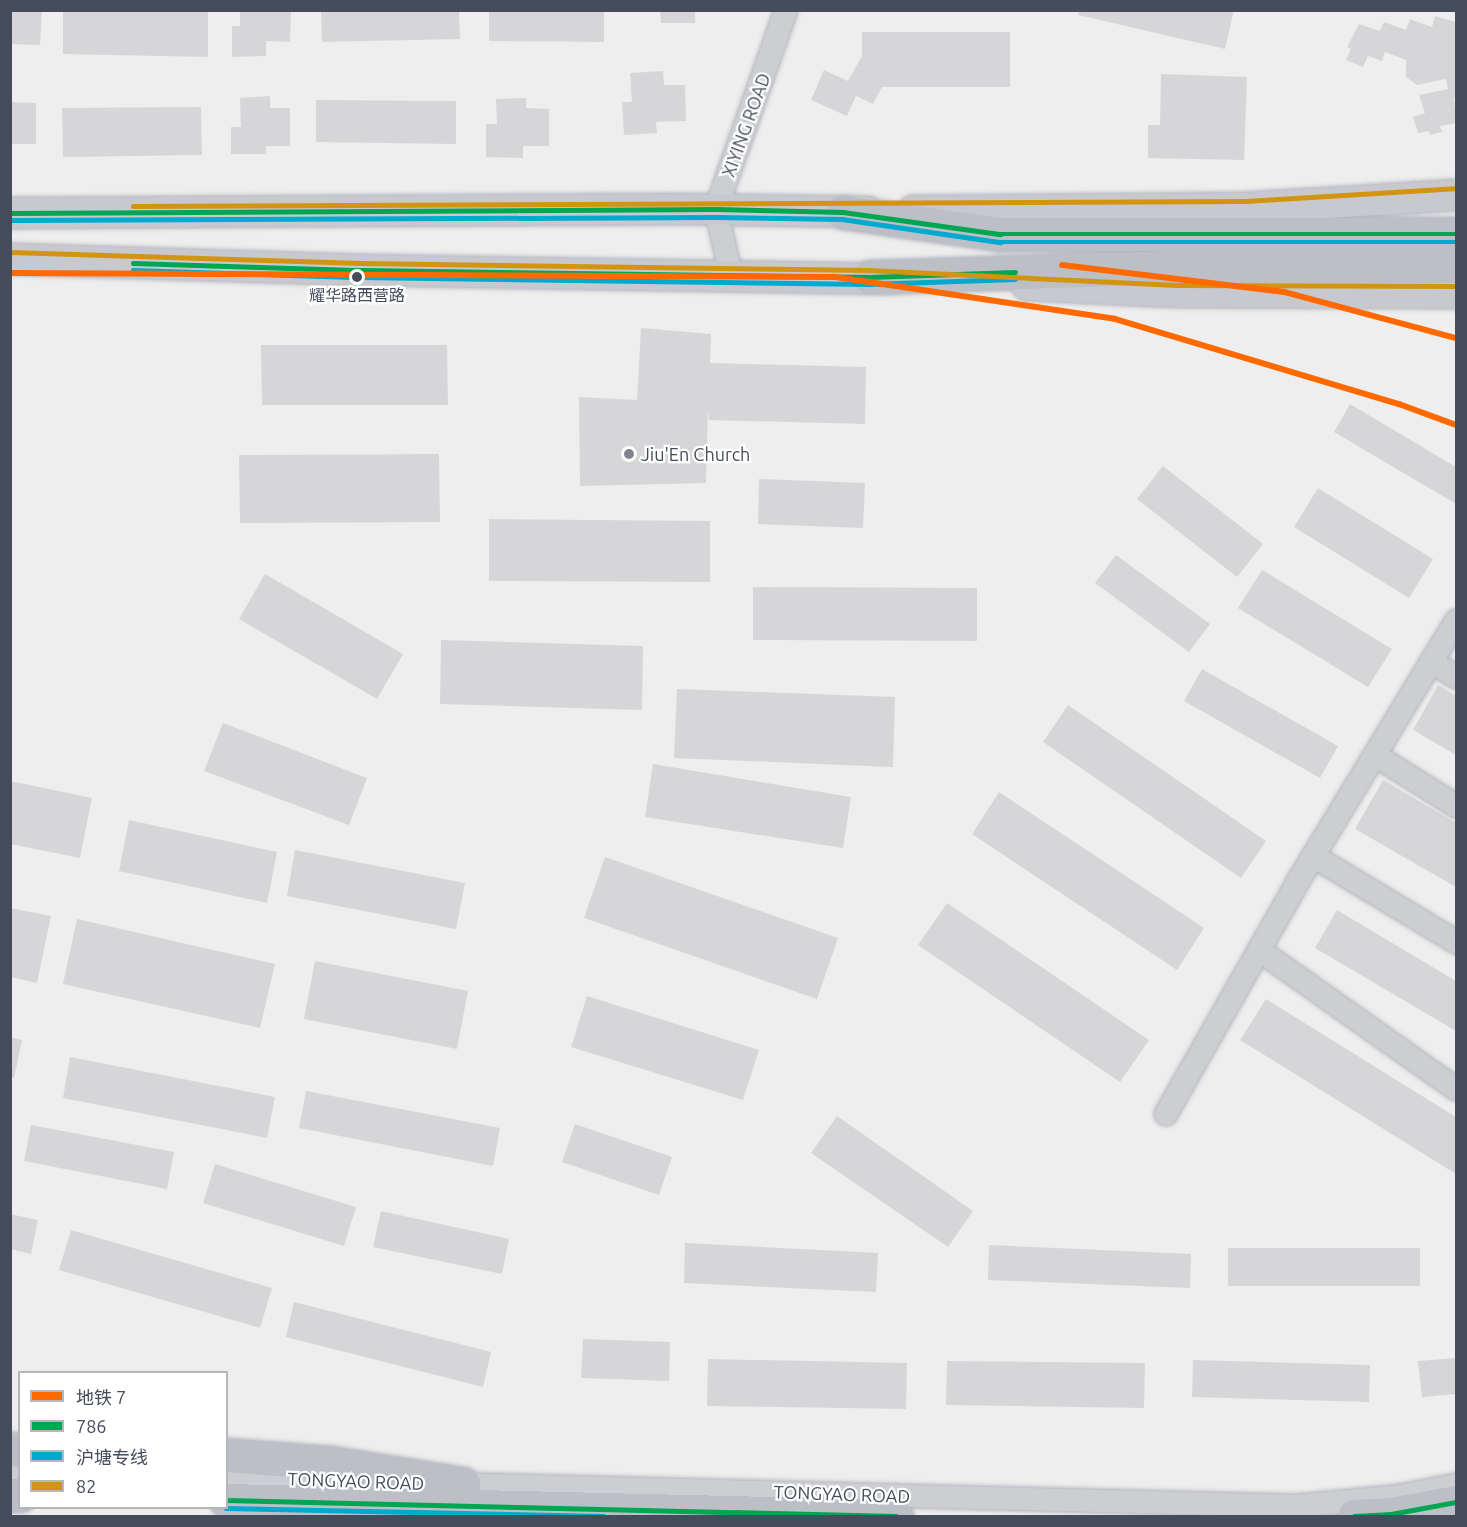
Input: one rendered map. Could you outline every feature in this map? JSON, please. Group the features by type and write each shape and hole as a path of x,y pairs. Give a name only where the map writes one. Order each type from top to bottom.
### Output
{"highway":[{"path":"843,212 1000,234 1456,234"},
{"path":"869,277 1173,267 1456,266"},
{"path":"228,1455 331,1462 463,1484"},
{"path":"228,1500 896,1516"},
{"path":"1354,1516 1391,1514 1456,1502"}],"main road":[{"path":"10,213 716,209 843,212 1244,208 1456,195"},
{"path":"10,259 361,270 869,277 1178,292 1456,293"}],"street":[{"name":"XIYING ROAD","path":"716,209 786,10"},
{"path":"716,209 731,275"},
{"path":"1166,1114 1314,856 1456,621"},
{"path":"1432,662 1456,677"},
{"path":"1375,755 1456,806"},
{"path":"1314,856 1456,942"},
{"path":"1259,950 1456,1089"},
{"name":"TONGYAO ROAD","path":"228,1477 1297,1506 1400,1496 1456,1485"}],"building":[{"path":"10,10 42,10 40,45 10,44"},
{"path":"63,10 208,10 208,57 63,54"},
{"path":"240,10 291,10 290,42 266,41 266,56 232,57 232,26 240,26"},
{"path":"321,10 459,10 460,39 322,42"},
{"path":"489,10 604,10 604,42 489,41"},
{"path":"660,10 695,10 695,23 661,23"},
{"path":"1079,10 1234,10 1225,49 1078,15"},
{"path":"1435,16 1456,22 1456,98 1454,98 1456,123 1440,126 1442,132 1430,135 1429,131 1418,133 1413,117 1425,113 1419,95 1448,89 1446,79 1417,85 1406,77 1406,60 1385,52 1382,61 1368,56 1363,67 1346,60 1351,49 1347,47 1359,24 1380,31 1384,22 1406,30 1410,19 1432,27"},
{"path":"862,32 1010,32 1010,87 882,87 873,104 856,96 847,116 811,100 824,70 848,81 862,56"},
{"path":"663,71 664,85 685,85 686,121 656,122 657,133 624,135 622,102 632,102 630,73"},
{"path":"1161,74 1247,77 1244,160 1148,158 1148,125 1160,125"},
{"path":"270,96 270,108 290,108 290,146 266,146 266,154 231,154 231,127 241,127 240,98"},
{"path":"526,98 526,108 549,109 549,146 523,146 523,158 486,157 486,124 497,124 496,99"},
{"path":"316,100 456,101 456,144 316,142"},
{"path":"10,102 36,103 36,144 10,144"},
{"path":"201,107 202,155 63,157 62,108"},
{"path":"641,328 711,334 710,363 866,367 865,424 709,420 708,409 706,483 580,486 579,397 637,400"},
{"path":"261,345 447,345 448,405 262,405"},
{"path":"1350,404 1456,467 1456,504 1334,432"},
{"path":"439,454 440,522 240,523 239,455"},
{"path":"1163,466 1263,544 1237,577 1137,499"},
{"path":"759,479 865,483 863,528 758,524"},
{"path":"1318,488 1433,559 1409,598 1294,527"},
{"path":"489,519 710,521 710,582 489,581"},
{"path":"1116,555 1210,624 1189,652 1095,583"},
{"path":"1262,570 1392,649 1368,687 1238,608"},
{"path":"265,574 403,654 377,699 239,619"},
{"path":"753,587 977,588 977,641 753,640"},
{"path":"441,640 643,646 642,710 440,704"},
{"path":"1202,669 1338,746 1320,778 1184,701"},
{"path":"1438,685 1456,696 1456,755 1413,730"},
{"path":"677,689 895,697 893,767 674,758"},
{"path":"1068,705 1266,841 1241,878 1043,742"},
{"path":"223,723 367,778 349,825 204,771"},
{"path":"653,764 851,797 843,848 645,817"},
{"path":"1383,780 1456,823 1456,887 1355,829"},
{"path":"10,781 92,798 80,858 10,844"},
{"path":"999,792 1204,928 1177,970 972,834"},
{"path":"129,820 277,852 267,903 119,871"},
{"path":"295,850 465,883 456,929 287,896"},
{"path":"605,857 838,938 817,999 584,918"},
{"path":"947,903 1149,1040 1120,1082 918,945"},
{"path":"10,908 51,916 37,983 10,977"},
{"path":"1337,910 1456,981 1456,1031 1315,948"},
{"path":"77,919 275,964 260,1028 63,984"},
{"path":"315,961 468,991 457,1049 304,1019"},
{"path":"587,996 759,1050 743,1100 571,1047"},
{"path":"1266,999 1456,1117 1456,1174 1240,1040"},
{"path":"10,1037 22,1040 14,1078 10,1077"},
{"path":"70,1057 275,1097 267,1138 63,1098"},
{"path":"306,1091 500,1128 493,1166 299,1128"},
{"path":"837,1116 973,1211 948,1247 811,1153"},
{"path":"575,1124 672,1157 659,1195 562,1162"},
{"path":"31,1125 174,1152 167,1189 24,1161"},
{"path":"215,1164 356,1207 344,1246 203,1203"},
{"path":"381,1211 509,1239 502,1274 373,1247"},
{"path":"10,1214 38,1220 31,1254 10,1249"},
{"path":"71,1230 272,1288 260,1328 59,1270"},
{"path":"685,1243 878,1253 876,1292 684,1283"},
{"path":"989,1245 1191,1254 1190,1288 988,1280"},
{"path":"1228,1248 1420,1248 1420,1286 1228,1286"},
{"path":"294,1302 491,1352 483,1387 286,1337"},
{"path":"583,1339 670,1342 669,1381 581,1378"},
{"path":"1456,1358 1456,1394 1422,1397 1418,1361"},
{"path":"708,1359 907,1363 906,1409 707,1406"},
{"path":"1193,1360 1370,1365 1369,1402 1192,1397"},
{"path":"947,1361 1145,1363 1144,1408 946,1405"}],"metro line":[{"name":"7","path":"1062,265 1284,292 1456,338"},
{"name":"7","path":"10,273 835,277 1115,319 1399,404 1456,425"}],"transit line":[{"name":"82","path":"133,206 1244,201 1456,188"},
{"name":"786","path":"10,213 716,209 843,212 1000,234 1456,234"},
{"name":"沪塘专线","path":"10,220 716,217 842,219 1000,242 1456,242"},
{"name":"82","path":"10,252 361,263 869,270 1177,285 1456,286"},
{"name":"786","path":"133,263 361,270 869,277 1015,272"},
{"name":"沪塘专线","path":"133,270 361,277 869,284 1015,279"},
{"name":"786","path":"228,1500 896,1516"},
{"name":"786","path":"1354,1516 1391,1514 1456,1502"},
{"name":"沪塘专线","path":"228,1508 603,1516"}],"place":[{"name":"耀华路西营路","path":"357,277"},
{"name":"Jiu'En Church","path":"629,454"}]}
